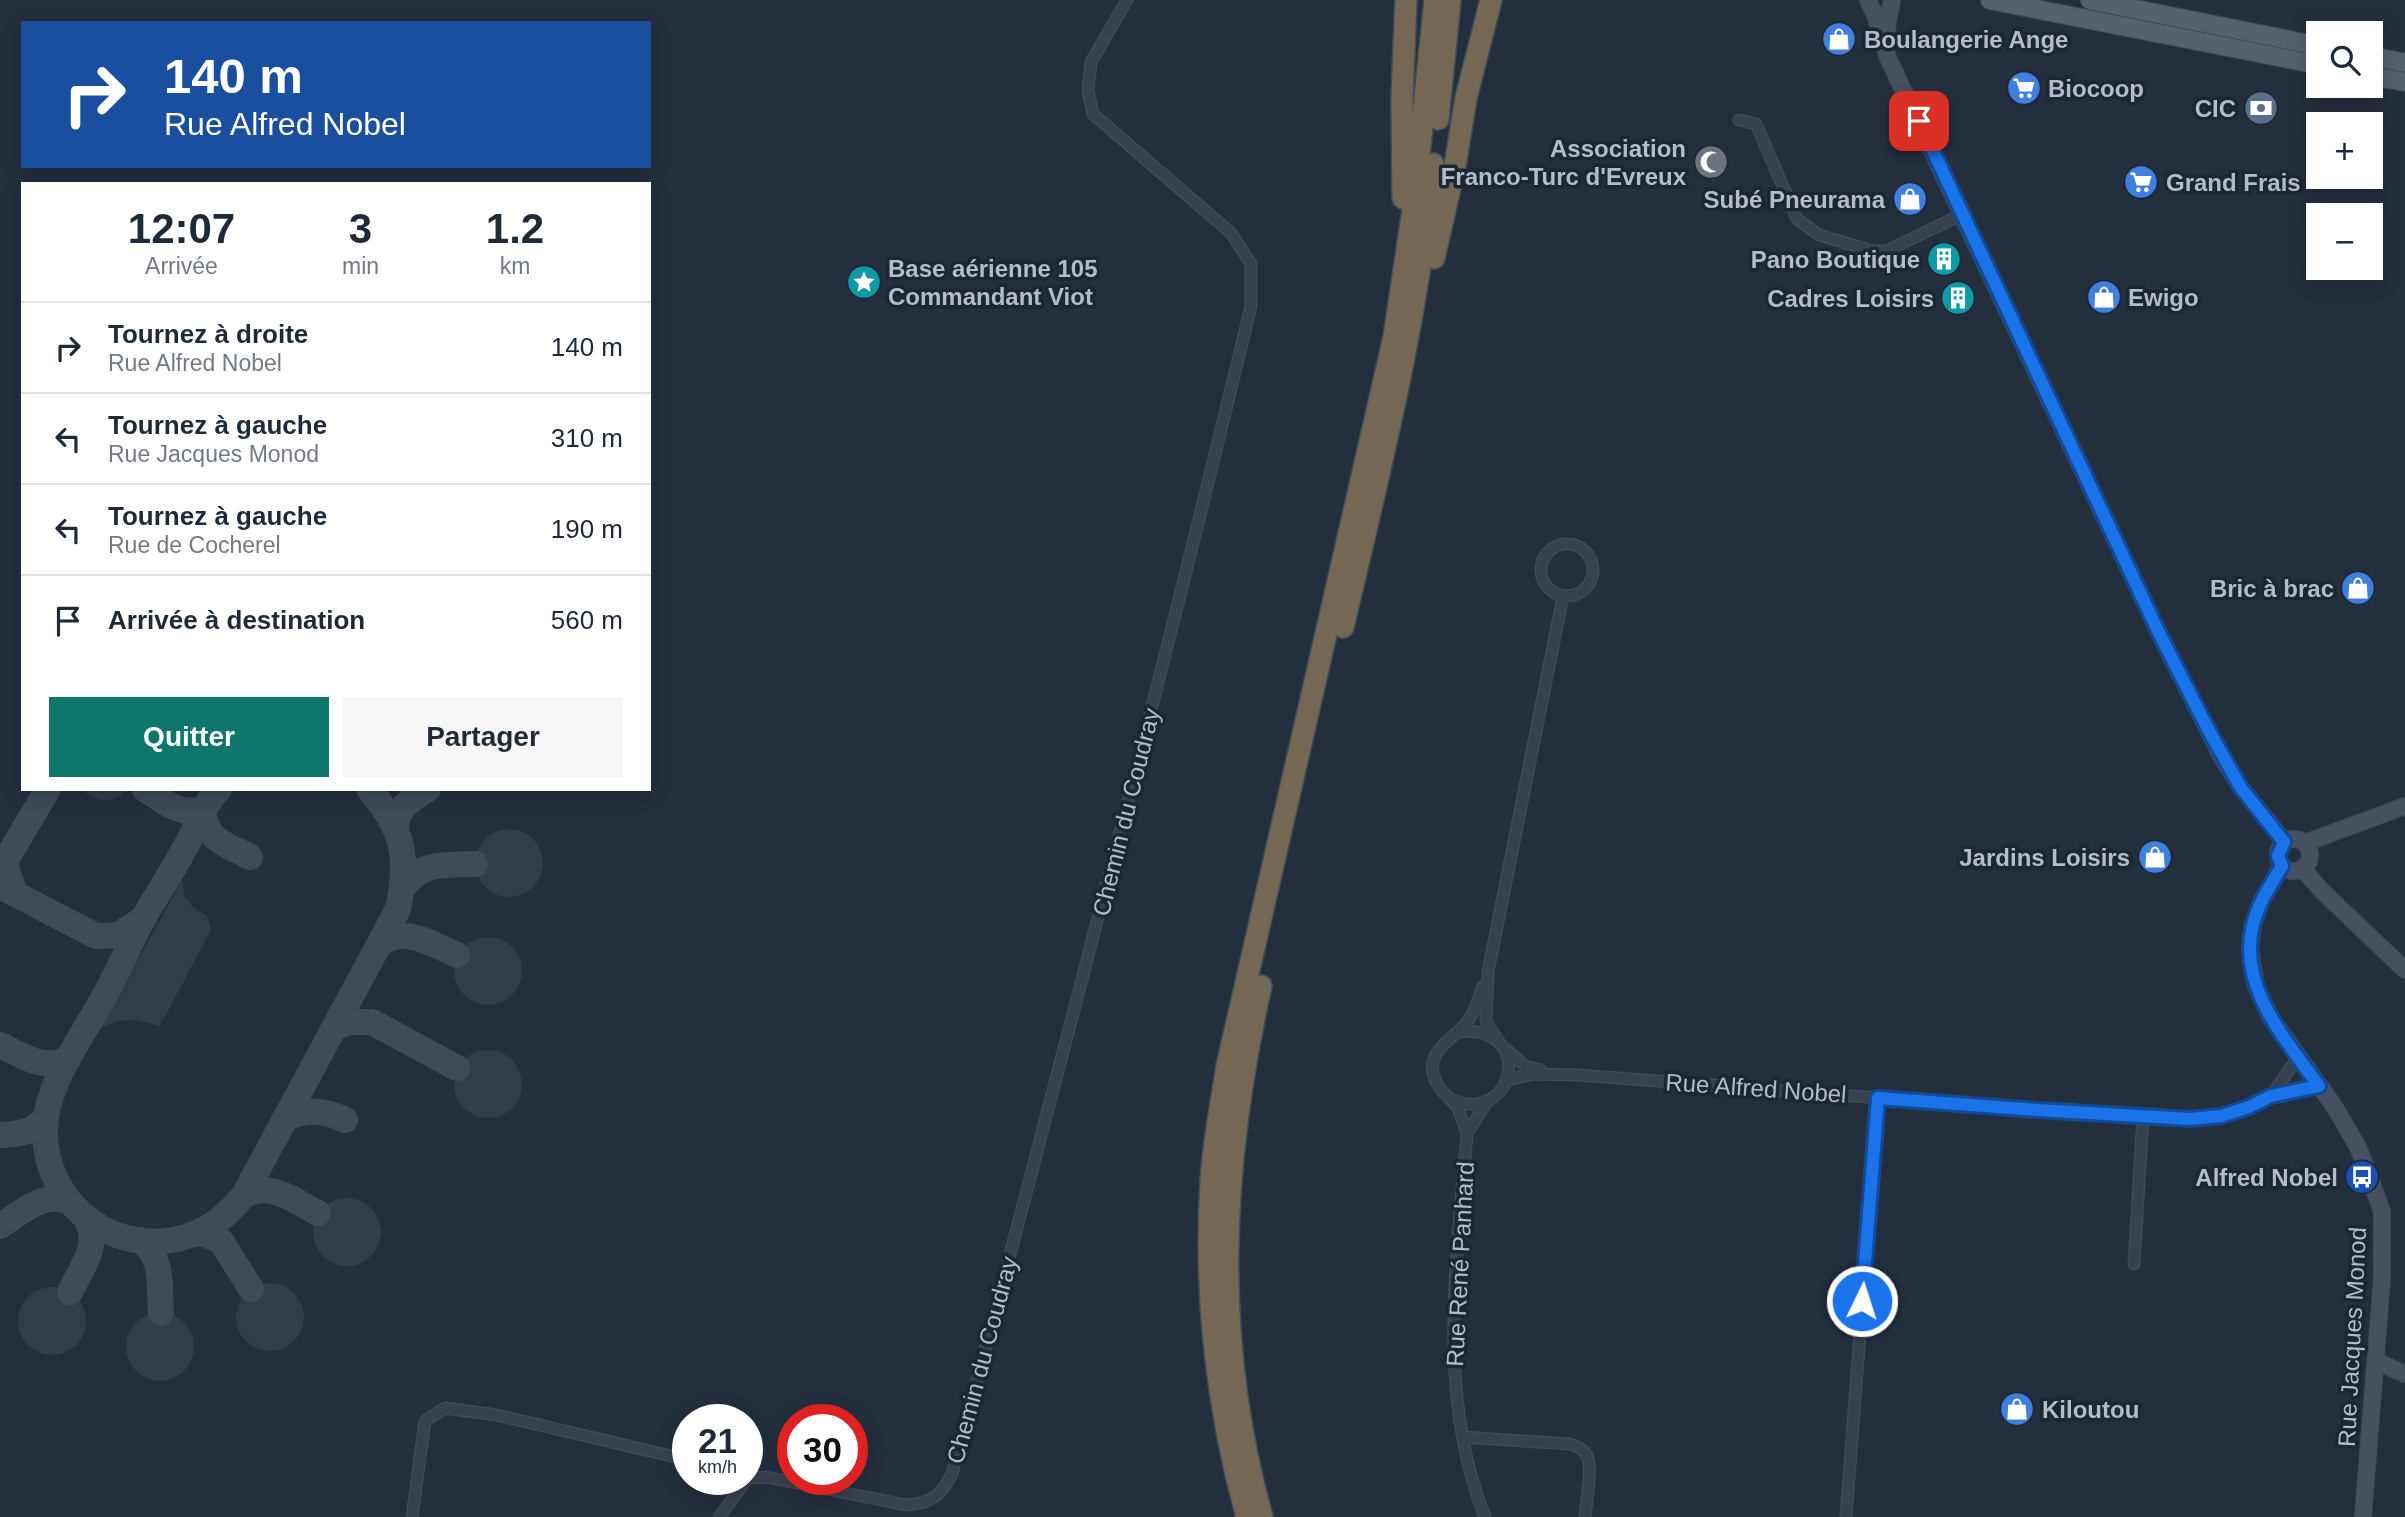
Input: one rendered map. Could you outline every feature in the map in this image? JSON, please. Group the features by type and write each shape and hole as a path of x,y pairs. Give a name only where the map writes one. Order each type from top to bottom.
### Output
{"highway":[{"path":"1394,337 1403,191 1402,97 1406,0"},
{"path":"1247,1517 1223,1405 1211,1285 1211,1182 1217,1123 1227,1066 1394,337 1415,203 1435,0"},
{"path":"1262,1517 1238,1404 1231,1333 1227,1228 1235,1122 1247,1047 1416,300 1430,198 1450,0"},
{"path":"1416,300 1431,271 1471,79 1491,0"}],"main road":[{"path":"1990,0 2306,62"},
{"path":"2090,0 2306,43"},
{"path":"2383,58 2405,63"},
{"path":"2383,78 2405,82"}],"street":[{"name":"Chemin du Coudray","path":"763,1478 906,1505 926,1503 944,1489 956,1461 1186,575 1251,306 1251,264 1231,233 1093,114 1088,90 1091,62 1128,0"},
{"path":"1868,0 1888,58 2159,633 2221,756 2241,788 2284,842"},
{"path":"1888,58 1887,27 1892,0"},
{"path":"1739,120 1756,124 1797,219 1819,235 1873,251 1886,251 1963,215"},
{"path":"1565,544 1574,545 1588,554 1592,561 1592,576 1585,589 1571,596 1563,596 1555,593 1544,581 1541,565 1550,550 1565,544"},
{"path":"1488,972 1468,1020 1442,1044 1434,1066 1435,1079 1440,1089 1449,1098 1466,1105 1487,1102 1498,1094 1507,1080 1509,1067 1501,1044 1486,1021 1488,972 1563,596"},
{"path":"2305,843 2405,806"},
{"path":"2297,839 2305,843 2311,856 2303,869 2290,871 2282,866 2278,856 2284,842 2297,839"},
{"name":"Rue Jacques Monod","path":"2282,866 2262,900 2253,925 2250,950 2256,986 2272,1018 2334,1106 2358,1147 2382,1211 2383,1257 2363,1517"},
{"path":"2303,869 2321,890 2405,970"},
{"path":"1456,1033 1480,1031 1501,1044"},
{"name":"Rue Alfred Nobel","path":"1501,1044 1525,1066 1538,1070 2143,1117 2190,1119 2221,1116 2271,1096 2319,1086"},
{"path":"2271,1096 2298,1057"},
{"name":"Rue Alfred Nobel","path":"1507,1080 1534,1074 1578,1074"},
{"name":"Rue René Panhard","path":"1449,1098 1458,1108 1467,1133 1453,1315 1455,1384 1472,1478 1485,1517"},
{"path":"1846,1517 1878,1098"},
{"name":"Rue René Panhard","path":"1467,1133 1487,1102"},
{"path":"2134,1265 2143,1117"},
{"path":"2376,1362 2405,1374"},
{"path":"412,1517 425,1421 445,1408 497,1415 672,1456"},
{"path":"1463,1437 1569,1444 1580,1448 1587,1456 1589,1467 1585,1517"},
{"name":"Chemin du Coudray","path":"719,1517 735,1495"}],"shaded area":[{"path":"83,791 127,791 114,799 92,797"},
{"path":"516,829 537,844 543,856 541,876 533,887 516,897 502,897 485,887 477,876 475,856 485,839 496,831"},
{"path":"182,880 184,896 194,908 207,916 211,930 160,1026 137,1020 119,1021 101,1027"},
{"path":"495,937 516,952 522,964 520,984 512,995 495,1005 481,1005 464,995 456,984 454,964 464,947 475,939"},
{"path":"495,1050 516,1065 522,1077 520,1097 512,1108 495,1118 481,1118 464,1108 456,1097 454,1077 464,1060 475,1052"},
{"path":"354,1198 375,1213 381,1225 379,1245 371,1256 354,1266 340,1266 323,1256 315,1245 313,1225 323,1208 334,1200"},
{"path":"277,1283 298,1298 304,1310 302,1330 294,1341 277,1351 263,1351 246,1341 238,1330 236,1310 246,1293 257,1285"},
{"path":"59,1287 80,1302 86,1314 84,1334 76,1345 59,1355 45,1355 28,1345 20,1334 18,1314 28,1297 39,1289"},
{"path":"167,1313 188,1328 194,1340 192,1360 184,1371 167,1381 153,1381 136,1371 128,1360 126,1340 136,1323 147,1315"}],"taxiway":[{"path":"15,894 6,868 7,858 47,791"},
{"path":"148,791 179,809 203,809 212,835 225,845 250,857"},
{"path":"217,791 139,926 106,993 68,1058 52,1092 47,1110 45,1127 48,1155 57,1181 71,1203 91,1221 114,1234 139,1241 166,1241 201,1231 221,1218 244,1195 398,909 403,874 401,845 390,818 371,791"},
{"path":"396,829 402,810 425,791"},
{"path":"402,889 417,873 434,866 475,864"},
{"path":"0,886 96,936 118,935 143,919"},
{"path":"381,943 390,938 409,936 457,955"},
{"path":"336,1027 349,1022 372,1022 457,1068"},
{"path":"0,1045 42,1063 68,1059"},
{"path":"288,1117 317,1112 345,1120"},
{"path":"0,1135 25,1132 46,1118"},
{"path":"244,1195 254,1191 273,1191 318,1213"},
{"path":"0,1226 42,1201 60,1199 70,1202"},
{"path":"70,1292 91,1247 92,1238 86,1218"},
{"path":"195,1234 205,1234 221,1241 251,1289"},
{"path":"140,1240 148,1247 157,1263 161,1313"}],"place":[{"name":"Boulangerie Ange","path":"1839,39"},
{"name":"Biocoop","path":"2024,88"},
{"name":"CIC","path":"2261,108"},
{"name":"Association Franco-Turc d'Evreux","path":"1711,162"},
{"name":"Grand Frais","path":"2141,182"},
{"name":"Subé Pneurama","path":"1910,199"},
{"name":"Pano Boutique","path":"1944,259"},
{"name":"Base aérienne 105 Commandant Viot","path":"864,282"},
{"name":"Ewigo","path":"2104,297"},
{"name":"Cadres Loisirs","path":"1958,298"},
{"name":"Bric à brac","path":"2358,588"},
{"name":"Jardins Loisirs","path":"2155,857"},
{"name":"Alfred Nobel","path":"2362,1177"},
{"name":"Kiloutou","path":"2017,1409"}],"route":[{"path":"1862,1301 1878,1098 2190,1119 2221,1116 2271,1096 2319,1086 2272,1018 2256,986 2251,968 2253,925 2262,900 2282,866 2278,856 2284,842 2241,788 2221,756 2159,633 1919,121"}]}
